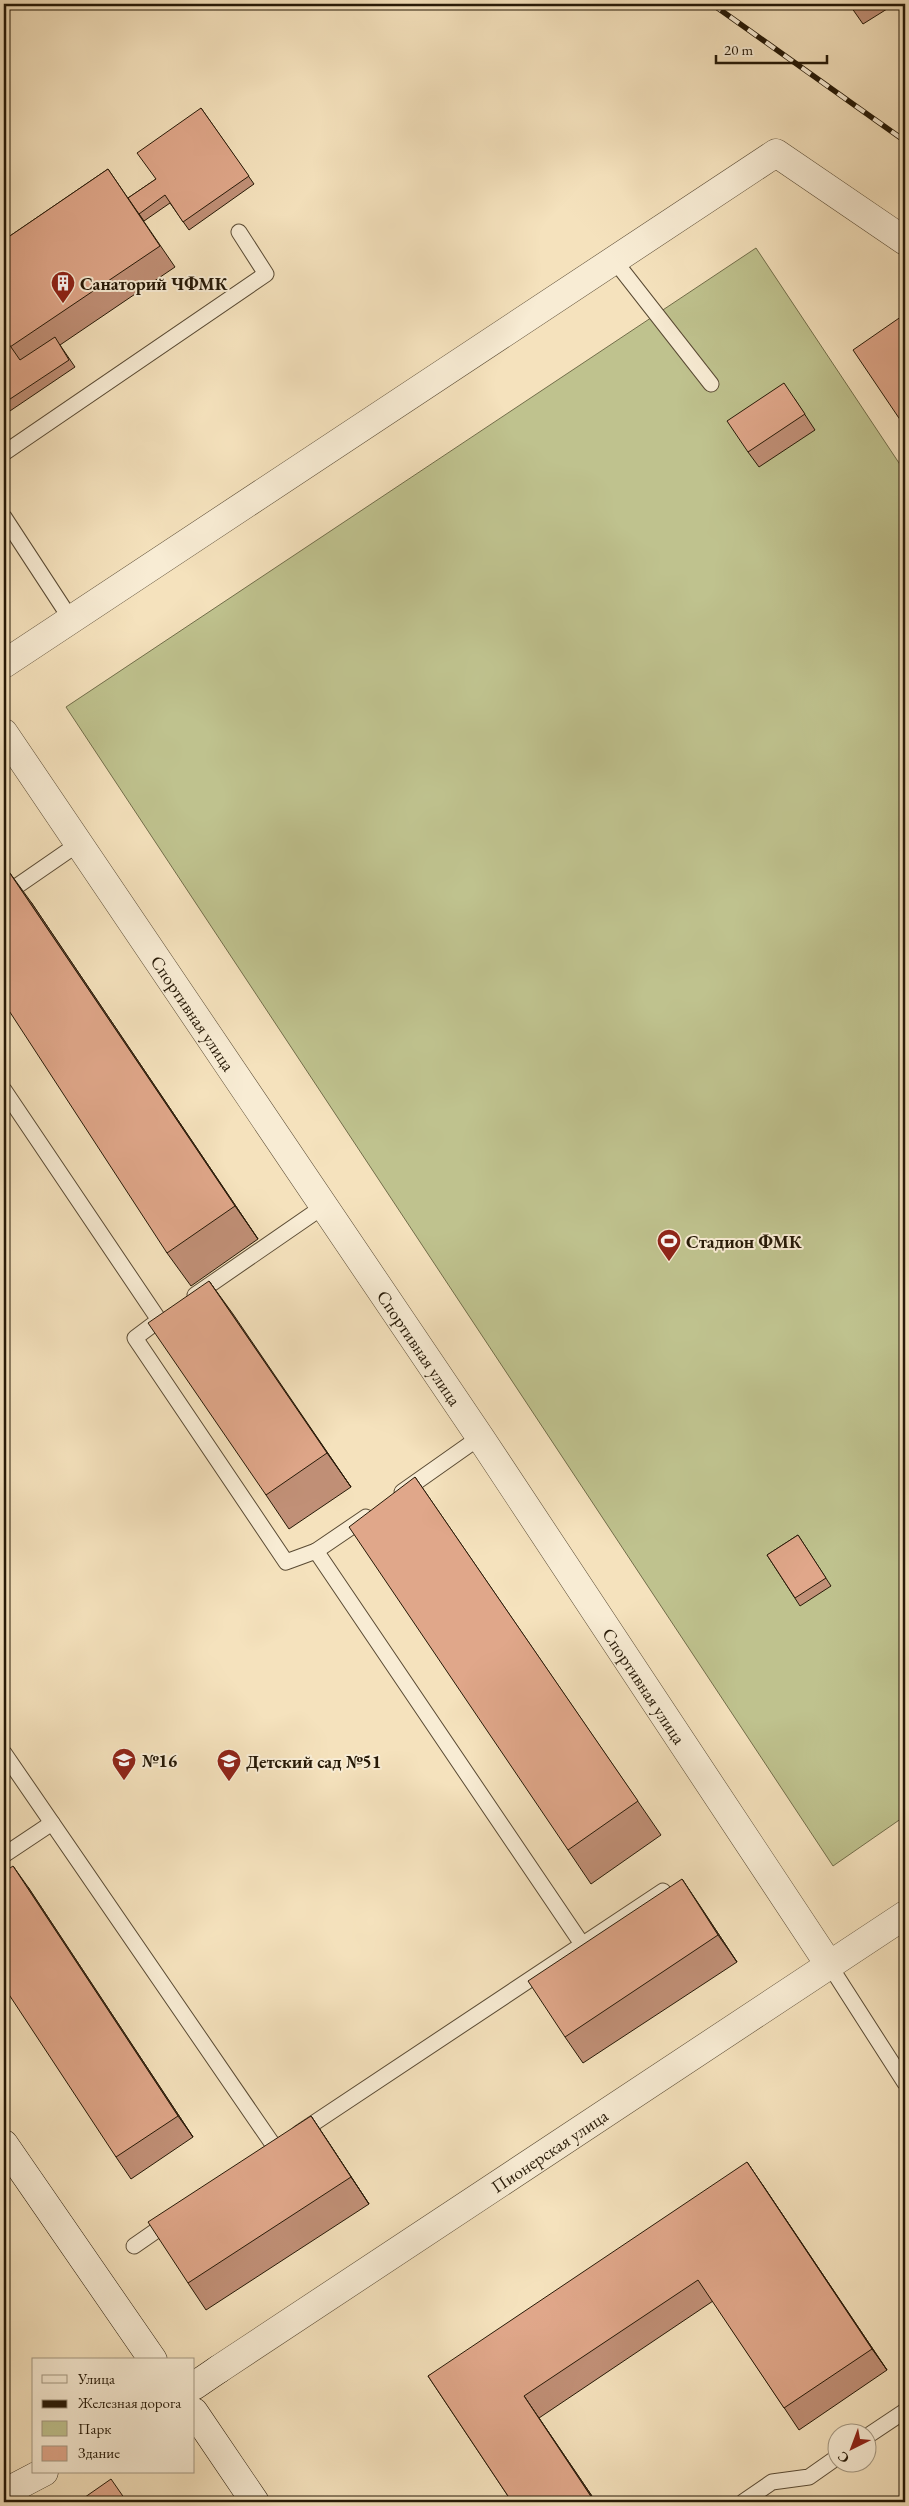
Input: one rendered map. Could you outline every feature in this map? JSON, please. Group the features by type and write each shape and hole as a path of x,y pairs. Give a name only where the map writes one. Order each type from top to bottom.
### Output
{"street":[{"path":"4,664 70,618 776,153 905,241"},
{"name":"Спортивная улица","path":"4,733 480,1437 830,1966"},
{"name":"Пионерская улица","path":"195,2385 905,1916"},
{"path":"4,2144 152,2358"},
{"path":"195,2413 255,2502"},
{"path":"4,2493 40,2474"}],"lane":[{"path":"4,453 266,274 239,232"},
{"path":"614,260 711,384"},
{"path":"4,517 70,618"},
{"path":"4,895 78,844"},
{"path":"4,1090 159,1320"},
{"path":"324,1206 135,1338 286,1562 316,1552 480,1437"},
{"path":"316,1552 582,1944"},
{"path":"4,1753 276,2149"},
{"path":"4,1855 52,1823"},
{"path":"260,2159 663,1891"},
{"path":"830,1966 905,2083"},
{"path":"134,2246 182,2213"},
{"path":"876,2431 905,2411"},
{"path":"743,2502 772,2482 809,2477 826,2465"}],"green space":[{"name":"Стадион ФМК","path":"756,248 905,472 905,1816 833,1866 66,707"}],"building":[{"path":"201,108 249,176 183,222 165,195 139,214 128,198 156,179 137,153"},
{"name":"Санаторий ЧФМК","path":"108,169 160,246 10,347 4,337 4,240"},
{"path":"905,314 905,427 853,350"},
{"path":"4,337 20,360 55,337 69,360 4,403"},
{"path":"784,383 805,414 748,452 727,421"},
{"path":"7,869 235,1206 167,1253 4,1003 4,871"},
{"path":"209,1281 327,1453 266,1495 148,1323"},
{"path":"415,1477 638,1801 568,1850 349,1527"},
{"path":"798,1535 826,1578 795,1598 767,1555"},
{"path":"13,1866 178,2116 116,2157 4,1987 4,1872"},
{"path":"682,1879 718,1935 565,2037 528,1981"},
{"path":"311,2116 351,2177 188,2283 148,2222"},
{"path":"747,2162 872,2349 784,2408 698,2280 524,2396 592,2498 585,2502 512,2502 428,2376"},
{"path":"111,2479 127,2502 78,2502"}],"railway":[{"path":"712,4 905,141"}],"place":[{"name":"Санаторий ЧФМК","path":"63,304"},
{"name":"Стадион ФМК","path":"669,1262"},
{"name":"№16","path":"124,1781"},
{"name":"Детский сад №51","path":"229,1782"}]}
